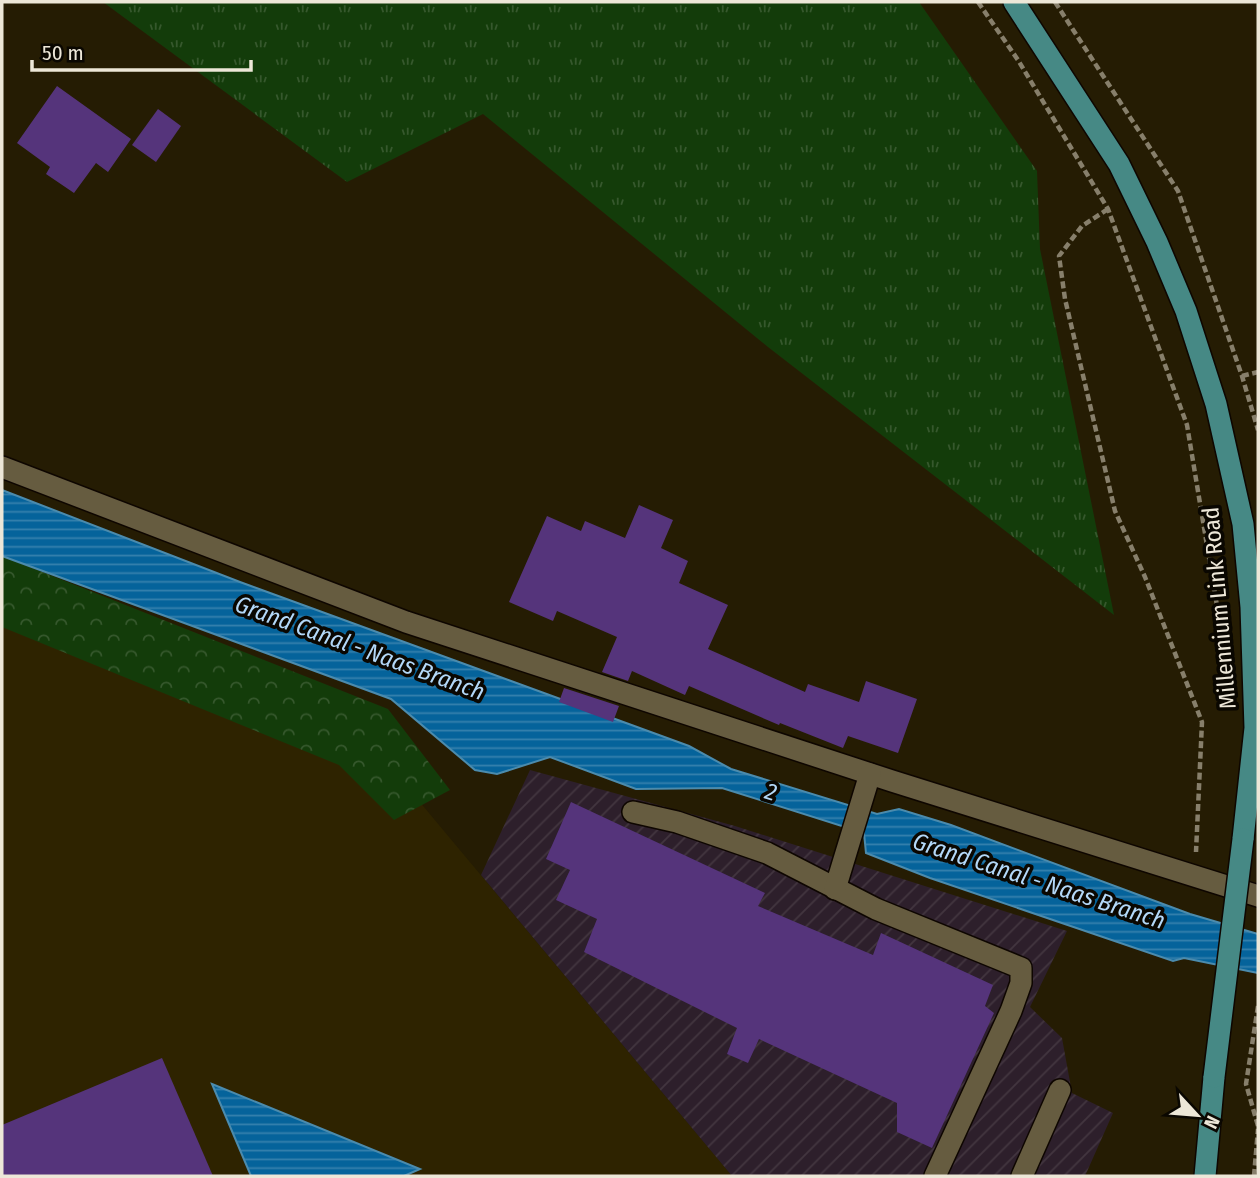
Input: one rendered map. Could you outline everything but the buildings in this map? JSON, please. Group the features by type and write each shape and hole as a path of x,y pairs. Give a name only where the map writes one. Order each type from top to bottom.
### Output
{"main road":[{"name":"Millennium Link Road","path":"1014,2 1119,164 1157,242 1186,311 1216,404 1243,524 1251,607 1255,728 1205,1176"}],"street":[{"path":"2,467 406,622 870,774 1258,896"},
{"path":"835,889 870,774"},
{"path":"633,813 677,822 767,853 876,909 1021,968 1021,983 1011,1011 935,1176"},
{"path":"1022,1176 1060,1090"}],"path":[{"path":"978,2 1018,60 1108,209 1187,425 1226,665"},
{"path":"1108,209 1082,226 1059,256 1063,288 1115,511 1145,577 1202,722 1194,864"},
{"path":"1242,376 1258,372"},
{"path":"1254,1176 1258,1128 1246,1084 1258,1006"}],"shaded area":[{"path":"2,598 363,734 732,1176 2,1176"},
{"path":"530,770 735,826 1067,931 1030,1007 1062,1038 1072,1093 1113,1113 1085,1176 732,1176 481,875"}],"green space":[{"path":"103,2 919,2 1037,171 1040,249 1114,615 768,347 483,114 347,182"},
{"path":"2,556 388,709 450,790 394,820 339,765 2,627"}],"water":[{"path":"2,490 240,582 689,746 731,769 877,814 899,809 951,825 1190,914 1258,934 1258,973 1184,958 1173,961 930,878 866,853 864,833 722,788 636,789 550,757 497,774 475,770 391,699 2,556"},
{"path":"212,1084 420,1169 404,1176 251,1176"}],"water label":[{"name":"Grand Canal - Naas Branch","path":"360,648"},
{"name":"2","path":"771,792"},
{"name":"Grand Canal - Naas Branch","path":"1039,881"}]}
